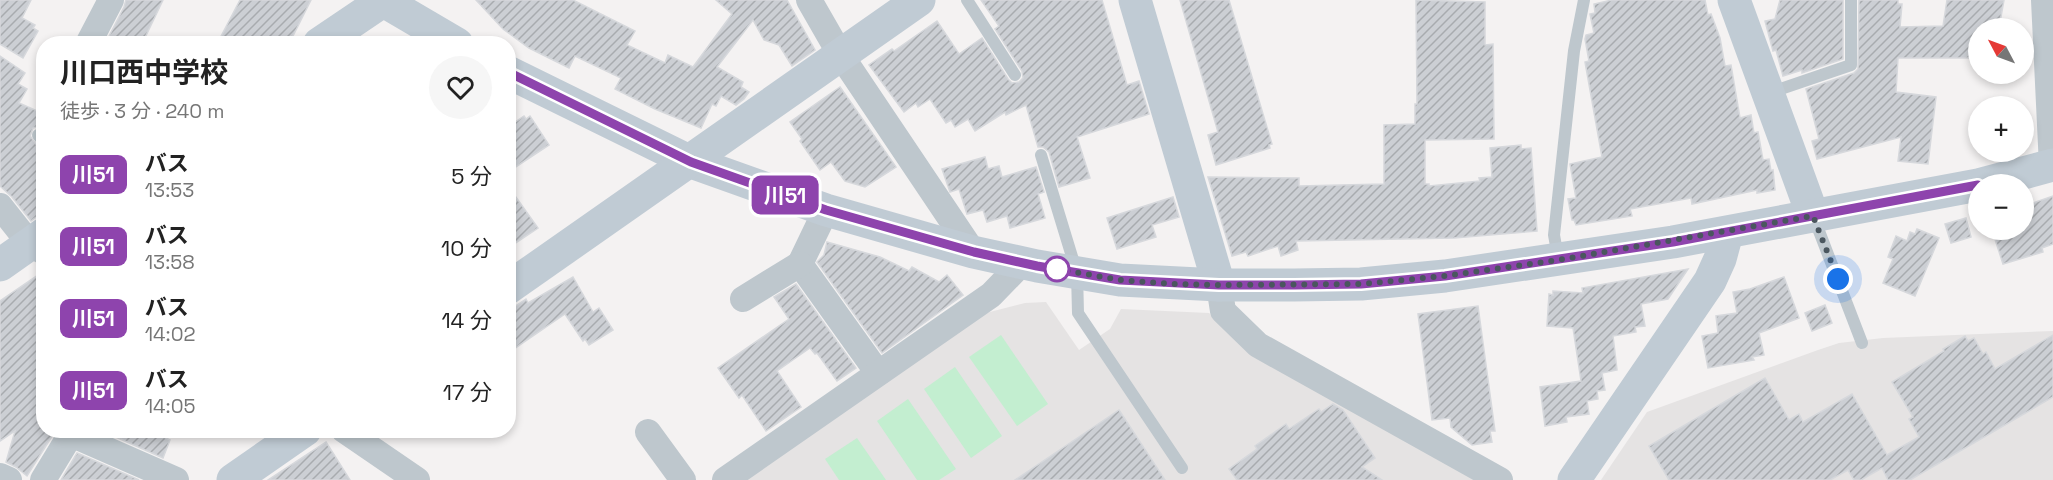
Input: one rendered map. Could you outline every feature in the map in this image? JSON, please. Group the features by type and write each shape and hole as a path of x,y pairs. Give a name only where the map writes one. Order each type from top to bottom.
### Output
{"street":[{"path":"92,36 111,0"},
{"path":"331,36 383,0 444,36"},
{"path":"809,0 840,54 974,252"},
{"path":"516,282 919,0"},
{"path":"1135,0 1219,285 1222,311 1258,345 1500,480"},
{"path":"1734,0 1813,216"},
{"path":"2022,174 2052,166 2050,37 2044,0"},
{"path":"516,76 691,162 826,210 974,252 1120,280 1219,285 1361,284 1445,276 1727,232 1968,187"},
{"path":"0,206 36,241"},
{"path":"743,299 800,264 826,210"},
{"path":"1574,480 1710,281 1720,259 1727,232"},
{"path":"0,265 36,246"},
{"path":"725,480 991,295 1022,263"},
{"path":"800,264 878,374"},
{"path":"648,432 682,480"},
{"path":"43,480 69,438"},
{"path":"80,438 176,480"},
{"path":"233,480 293,438"},
{"path":"356,438 417,480"},
{"path":"0,476 9,480"}],"lane":[{"path":"967,0 1016,75"},
{"path":"1558,260 1554,235 1574,51 1584,0"},
{"path":"1768,93 1851,65 1851,0"},
{"path":"1041,155 1077,273 1078,313 1182,468"},
{"path":"1813,216 1862,343"}],"shaded area":[{"path":"1046,302 1079,350 1110,329 1121,309 1209,313 1255,354 1478,480 744,480 982,314 1025,303"},
{"path":"2053,331 2053,480 1601,480 1647,412 1839,343 1883,338"}],"green space":[{"path":"1001,335 1048,404 1017,426 969,357"},
{"path":"955,367 1002,436 971,458 924,389"},
{"path":"908,399 956,469 939,480 917,480 877,421"},
{"path":"857,438 886,480 839,480 825,459"}],"building":[{"path":"0,0 31,0 22,18 35,25 33,28 38,31 23,58 0,44"},
{"path":"126,0 163,0 146,36 109,36"},
{"path":"240,0 311,0 293,36 221,36"},
{"path":"476,0 573,0 635,31 627,45 665,63 668,55 693,67 732,14 716,0 787,0 815,50 792,66 779,45 764,40 753,20 717,67 743,82 741,87 749,92 736,105 721,96 716,106 712,104 701,128 615,89 621,78 575,56 569,68 529,48 516,38 516,36 503,29"},
{"path":"981,0 1102,0 1127,85 1139,81 1149,114 1077,137 1090,178 1059,187 1049,152 1043,147 1038,147 1026,105 1006,115 1005,112 975,131 968,119 955,127 951,120 946,123 930,99 918,107 916,103 904,112 869,65 892,49 894,51 937,21 959,54 982,38 1008,79 1012,83 1019,82 1023,78 1022,71 995,29 999,26"},
{"path":"1180,0 1229,0 1272,144 1269,145 1270,148 1216,165 1208,135 1218,132"},
{"path":"1416,0 1485,2 1485,45 1493,44 1494,139 1425,140 1425,184 1429,186 1480,181 1479,178 1492,177 1490,148 1521,145 1521,149 1531,148 1537,231 1454,238 1296,241 1298,250 1281,256 1278,246 1248,256 1246,252 1232,256 1208,177 1299,178 1299,186 1384,184 1384,125 1415,124 1415,104 1417,104"},
{"path":"1612,0 1705,0 1708,15 1711,14 1720,38 1725,66 1731,65 1740,118 1751,115 1754,133 1758,132 1763,160 1769,159 1771,171 1773,170 1775,190 1757,193 1757,190 1692,204 1691,198 1630,209 1632,216 1576,225 1572,220 1568,199 1576,198 1570,164 1602,157 1585,62 1589,61 1585,39 1586,35 1594,33 1590,14 1595,13 1594,4"},
{"path":"1780,0 1843,0 1843,59 1802,73 1802,70 1783,76 1765,21 1775,19"},
{"path":"1859,0 1898,0 1898,4 1902,4 1900,27 1943,26 1947,0 2004,0 2001,18 1968,18 1968,58 1898,58 1896,92 1936,97 1928,164 1898,161 1901,137 1817,159 1812,141 1819,139 1806,89 1854,73 1858,69"},
{"path":"0,56 25,73 18,84 27,89 19,103 36,110 36,127 33,128 30,136 36,144 36,217 31,221 0,186"},
{"path":"840,87 896,167 865,187 845,181 831,162 820,170 790,122"},
{"path":"524,116 526,119 530,116 549,145 516,167 516,122"},
{"path":"985,157 988,169 999,166 1002,177 1036,167 1044,192 1038,194 1045,218 1010,228 1007,216 987,222 983,210 967,214 959,189 950,192 942,169"},
{"path":"2053,196 2053,244 2042,248 2043,252 2003,264 1995,240 2034,240 2034,203"},
{"path":"516,197 538,228 516,243"},
{"path":"1173,197 1179,217 1152,225 1156,237 1117,249 1107,218"},
{"path":"1966,218 1968,238 1951,243 1945,224"},
{"path":"1917,229 1939,238 1915,296 1883,283 1893,259 1888,257 1896,236 1907,241 1910,232 1915,234"},
{"path":"827,242 880,257 909,271 912,267 939,282 947,275 963,295 882,353 817,262 824,255"},
{"path":"1688,269 1668,299 1641,304 1645,326 1635,327 1636,332 1613,336 1617,370 1602,373 1605,390 1597,391 1598,399 1587,401 1589,414 1566,417 1567,422 1545,426 1540,387 1581,381 1573,328 1547,326 1549,294 1553,295 1553,291 1583,293 1582,288"},
{"path":"36,276 36,438 51,438 27,476 6,462 15,431 0,441 0,301"},
{"path":"573,277 593,312 599,308 613,330 589,345 585,339 583,341 565,314 516,348 516,306 526,299 528,303"},
{"path":"1784,277 1799,318 1759,333 1764,355 1752,357 1754,360 1708,368 1702,336 1718,333 1716,316 1737,313 1733,292 1750,289"},
{"path":"796,284 856,368 837,381 817,353 815,354 810,348 777,371 801,407 766,431 742,395 739,398 718,368 789,319 774,297"},
{"path":"1825,305 1832,323 1812,331 1805,313"},
{"path":"1478,306 1495,431 1490,431 1492,442 1472,445 1451,427 1450,418 1432,420 1418,314"},
{"path":"2053,335 2053,397 1910,480 1888,480 1882,468 1861,480 1854,480 1848,470 1830,480 1669,480 1649,446 1765,378 1789,420 1799,414 1803,422 1852,394 1887,455 1919,437 1909,419 1913,417 1892,382 1965,336 1968,341 1974,338 1983,354 1986,352 1995,369"},
{"path":"1333,404 1343,410 1375,458 1362,467 1382,480 1237,480 1229,469 1257,449 1255,446 1286,424 1289,429 1319,409 1321,412"},
{"path":"1119,410 1165,480 1015,480"},
{"path":"118,438 166,438 170,440 163,458"},
{"path":"326,442 350,480 268,480"},
{"path":"77,453 139,480 61,480"}],"bus line":[{"name":"川51","path":"516,76 691,162 826,210 974,252 1037,266 1120,280 1173,284 1294,285 1361,284 1445,276 1673,242 1968,187"}],"route":[{"path":"1057,269 1120,280 1173,284 1361,284 1445,276 1558,260 1673,242 1813,216 1838,279"}]}
